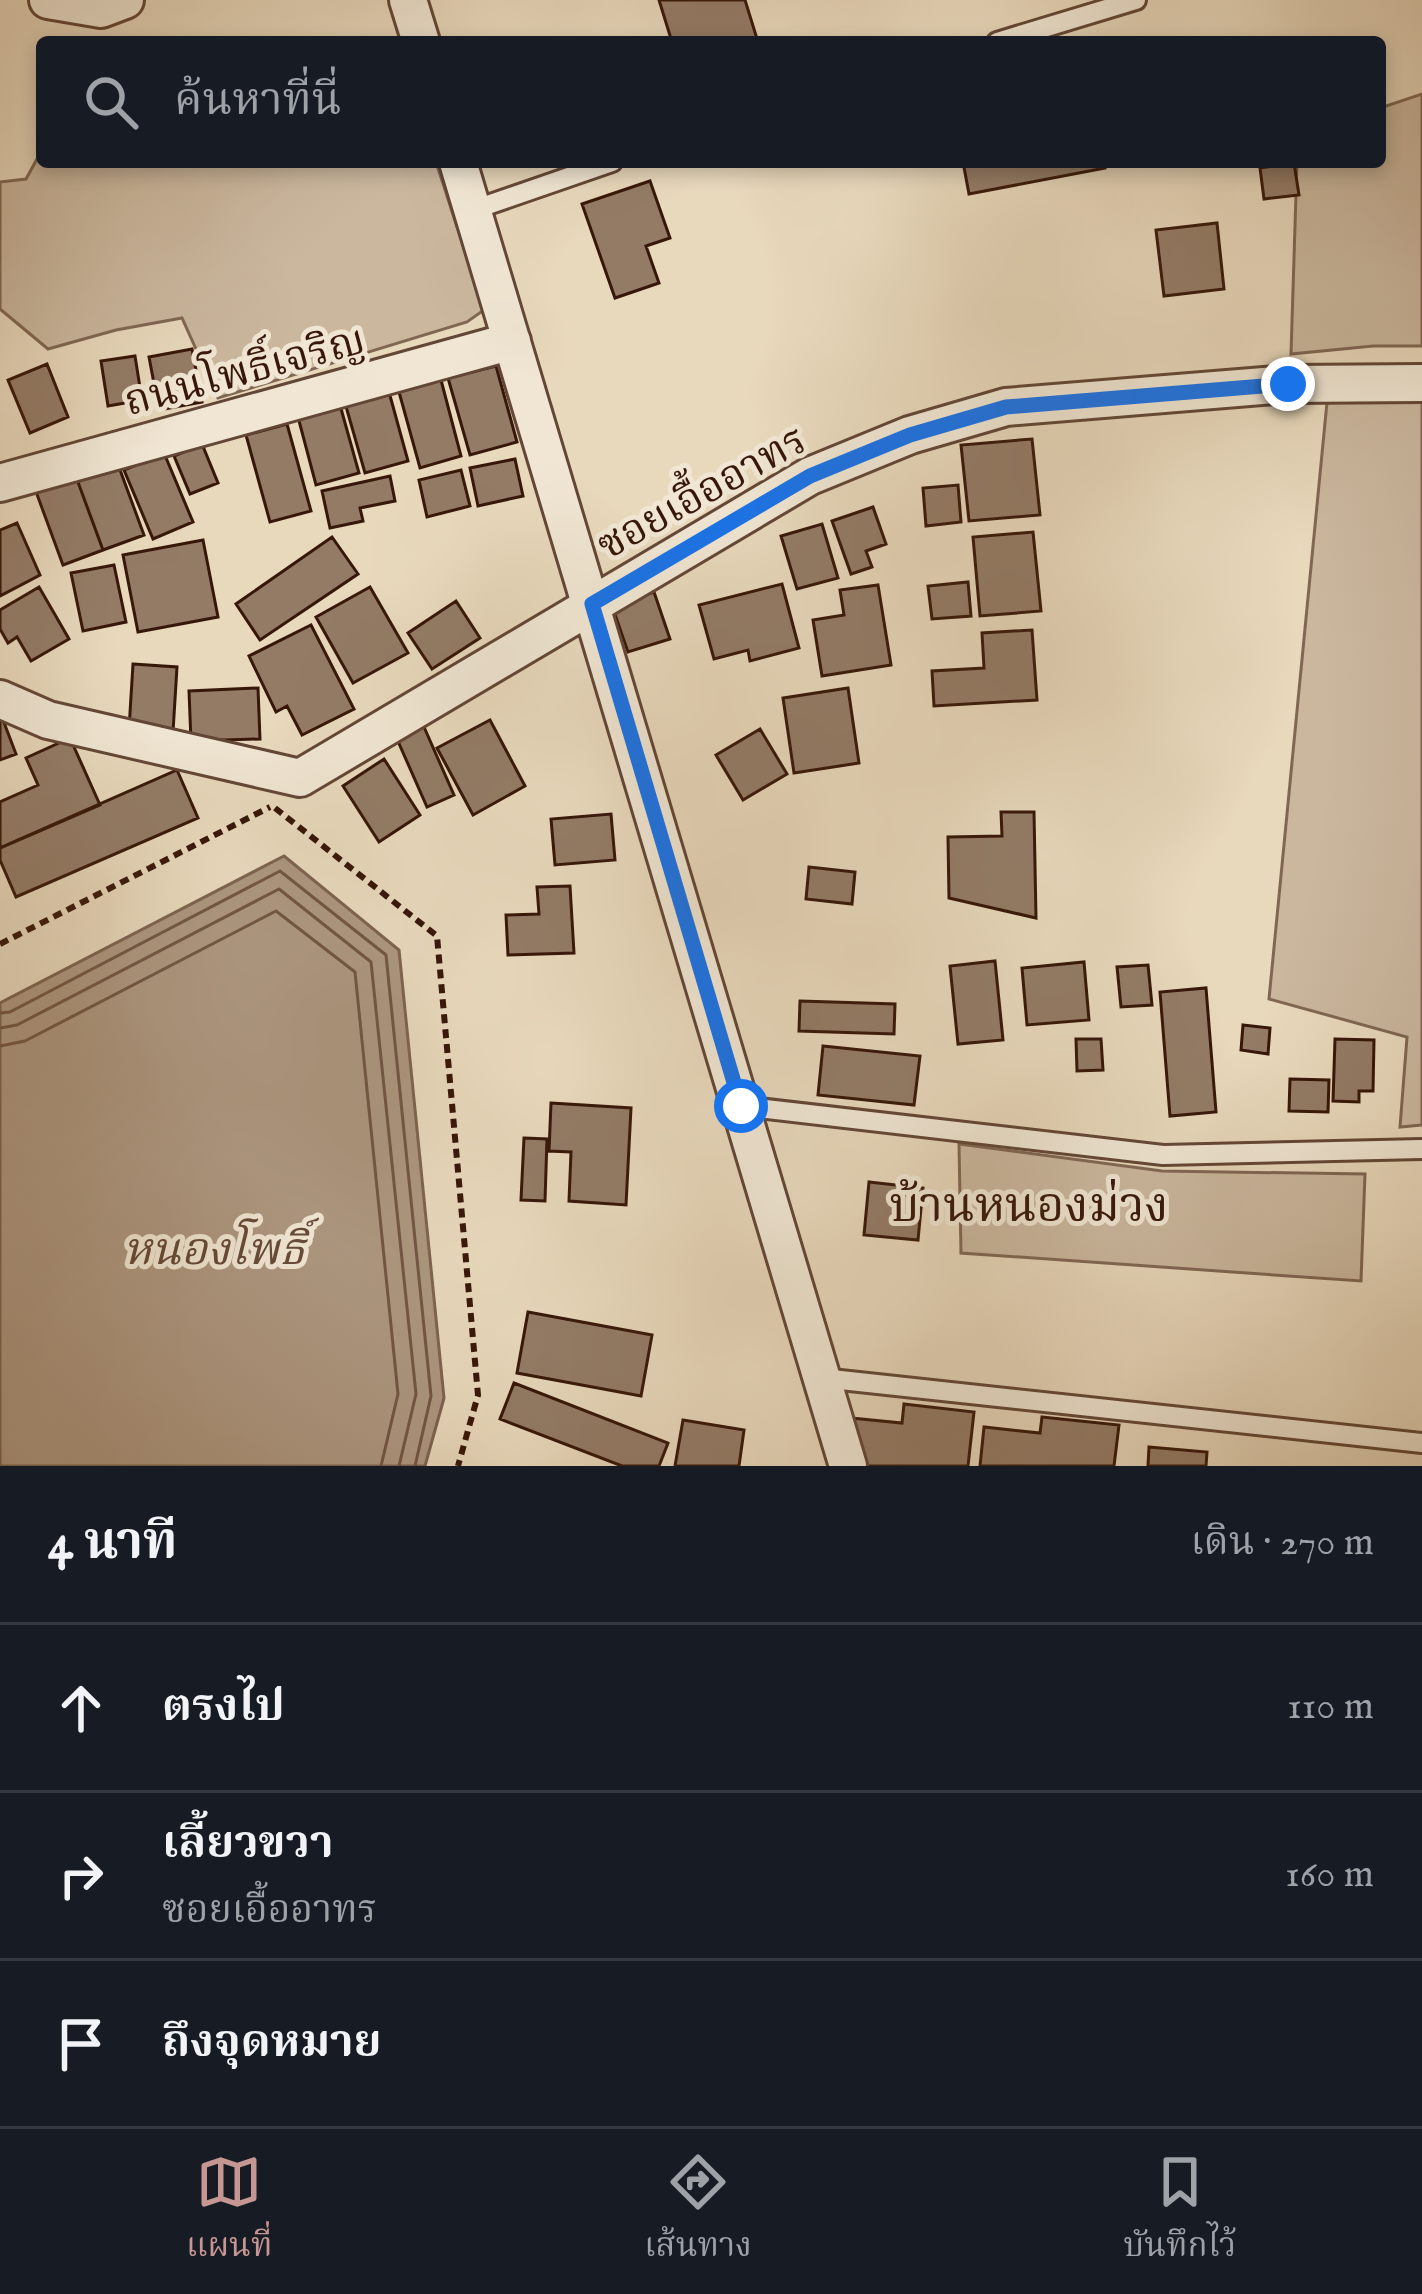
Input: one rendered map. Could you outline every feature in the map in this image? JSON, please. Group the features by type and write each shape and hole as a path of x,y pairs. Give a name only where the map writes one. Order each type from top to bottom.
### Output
{"street":[{"path":"48,0 100,9 125,0"},
{"path":"408,0 419,36"},
{"path":"460,168 848,1466"},
{"name":"ถนนโพธิ์เจริญ","path":"0,483 512,341"},
{"name":"ซอยเอื้ออาทร","path":"0,699 48,720 300,778 810,476 910,435 1006,407 1288,384 1422,383"}],"lane":[{"path":"1017,36 1136,0"},
{"path":"473,210 595,168"},
{"path":"741,1106 1163,1155 1422,1149"},
{"path":"822,1378 1422,1443"}],"path":[{"path":"0,944 272,806 437,936 478,1395 458,1466"}],"shaded area":[{"path":"1422,94 1422,346 1291,354 1297,168 1386,168 1386,106"},
{"path":"36,161 36,168 438,168 484,310 467,322 218,398 182,318 48,349 0,309 0,182 26,179"},
{"path":"1328,392 1422,393 1422,1125 1400,1127 1407,1037 1269,999"},
{"path":"959,1144 1162,1171 1365,1174 1361,1281 961,1253"}],"water":[{"name":"หนองโพธิ์","path":"284,856 399,950 444,1398 425,1466 0,1466 0,1003"}],"building":[{"path":"659,0 745,0 756,36 670,36"},
{"path":"964,168 1105,168 969,194"},
{"path":"1260,168 1295,168 1299,195 1264,199"},
{"path":"650,181 670,238 646,246 659,283 615,298 582,204"},
{"path":"1217,223 1224,289 1164,296 1156,230"},
{"path":"192,349 202,402 159,410 149,357"},
{"path":"135,356 142,400 108,406 101,361"},
{"path":"47,364 68,417 30,433 8,380"},
{"path":"496,366 517,442 470,455 448,378"},
{"path":"441,380 461,456 420,468 399,392"},
{"path":"389,392 408,461 365,473 345,403"},
{"path":"340,405 359,473 316,485 298,417"},
{"path":"287,424 311,511 270,522 246,435"},
{"path":"1032,439 1040,515 969,521 961,445"},
{"path":"202,444 218,483 190,494 174,456"},
{"path":"164,453 193,522 153,539 124,470"},
{"path":"116,459 144,535 103,550 75,474"},
{"path":"515,459 523,496 478,506 470,468"},
{"path":"461,470 470,506 427,517 419,480"},
{"path":"75,474 103,550 63,565 35,489"},
{"path":"390,476 395,501 360,508 363,521 330,528 322,491"},
{"path":"958,485 961,522 926,526 923,488"},
{"path":"873,507 886,544 866,551 872,567 851,574 832,521"},
{"path":"17,523 40,575 0,596 0,530"},
{"path":"822,524 838,578 797,589 781,536"},
{"path":"1033,532 1041,611 980,616 973,537"},
{"path":"332,537 358,574 260,640 236,604"},
{"path":"203,540 218,617 138,632 123,555"},
{"path":"114,565 126,622 83,631 71,573"},
{"path":"968,582 971,616 932,619 928,586"},
{"path":"782,584 799,648 750,661 748,650 714,659 699,605"},
{"path":"878,585 891,665 822,676 813,620 844,615 840,590"},
{"path":"39,587 69,639 31,661 17,637 8,643 0,629 0,610"},
{"path":"370,587 408,653 353,683 316,617"},
{"path":"654,592 670,639 628,652 612,606"},
{"path":"456,601 480,638 432,669 408,633"},
{"path":"311,625 354,709 302,735 287,706 276,712 249,656"},
{"path":"1032,630 1037,700 934,706 932,671 984,668 982,633"},
{"path":"133,664 177,667 173,732 129,729"},
{"path":"258,688 260,739 191,741 189,691"},
{"path":"848,688 859,763 794,773 783,698"},
{"path":"0,712 16,754 0,760"},
{"path":"490,720 525,786 473,815 437,748"},
{"path":"424,727 454,795 427,807 397,739"},
{"path":"760,729 787,774 743,800 716,755"},
{"path":"70,738 100,805 0,848 0,802 38,785 26,758"},
{"path":"384,759 420,815 379,842 343,786"},
{"path":"177,770 198,818 16,897 0,860 0,848"},
{"path":"1001,812 1034,812 1036,918 949,898 948,837 1002,836"},
{"path":"611,814 615,860 555,865 551,819"},
{"path":"809,867 855,872 852,904 806,899"},
{"path":"570,886 574,953 508,955 506,915 539,914 537,887"},
{"path":"995,961 1003,1040 958,1044 950,966"},
{"path":"1084,962 1089,1020 1027,1025 1022,968"},
{"path":"1148,965 1152,1005 1121,1007 1117,967"},
{"path":"1206,988 1216,1112 1170,1116 1160,992"},
{"path":"800,1001 895,1004 894,1034 799,1031"},
{"path":"1243,1025 1270,1028 1268,1054 1241,1050"},
{"path":"1076,1039 1101,1039 1103,1070 1077,1071"},
{"path":"1335,1039 1374,1040 1373,1091 1359,1091 1359,1102 1333,1101"},
{"path":"823,1046 920,1056 914,1105 818,1095"},
{"path":"1290,1079 1329,1080 1328,1112 1289,1111"},
{"path":"551,1103 631,1108 626,1205 569,1201 571,1152 549,1151"},
{"path":"524,1138 547,1139 545,1201 521,1200"},
{"path":"869,1182 923,1188 918,1240 864,1235"},
{"path":"528,1312 652,1335 641,1396 517,1373"},
{"path":"514,1383 668,1443 659,1466 622,1466 500,1419"},
{"path":"904,1404 974,1412 968,1466 861,1466 851,1418 902,1423"},
{"path":"1042,1417 1119,1425 1114,1466 980,1466 984,1427 1040,1433"},
{"path":"683,1420 744,1430 739,1466 675,1466"},
{"path":"1149,1447 1207,1452 1206,1466 1148,1466"}],"district":[{"name":"บ้านหนองม่วง","path":"1029,1204"}],"route":[{"path":"741,1106 592,604 810,476 910,435 1006,407 1288,384"}]}
